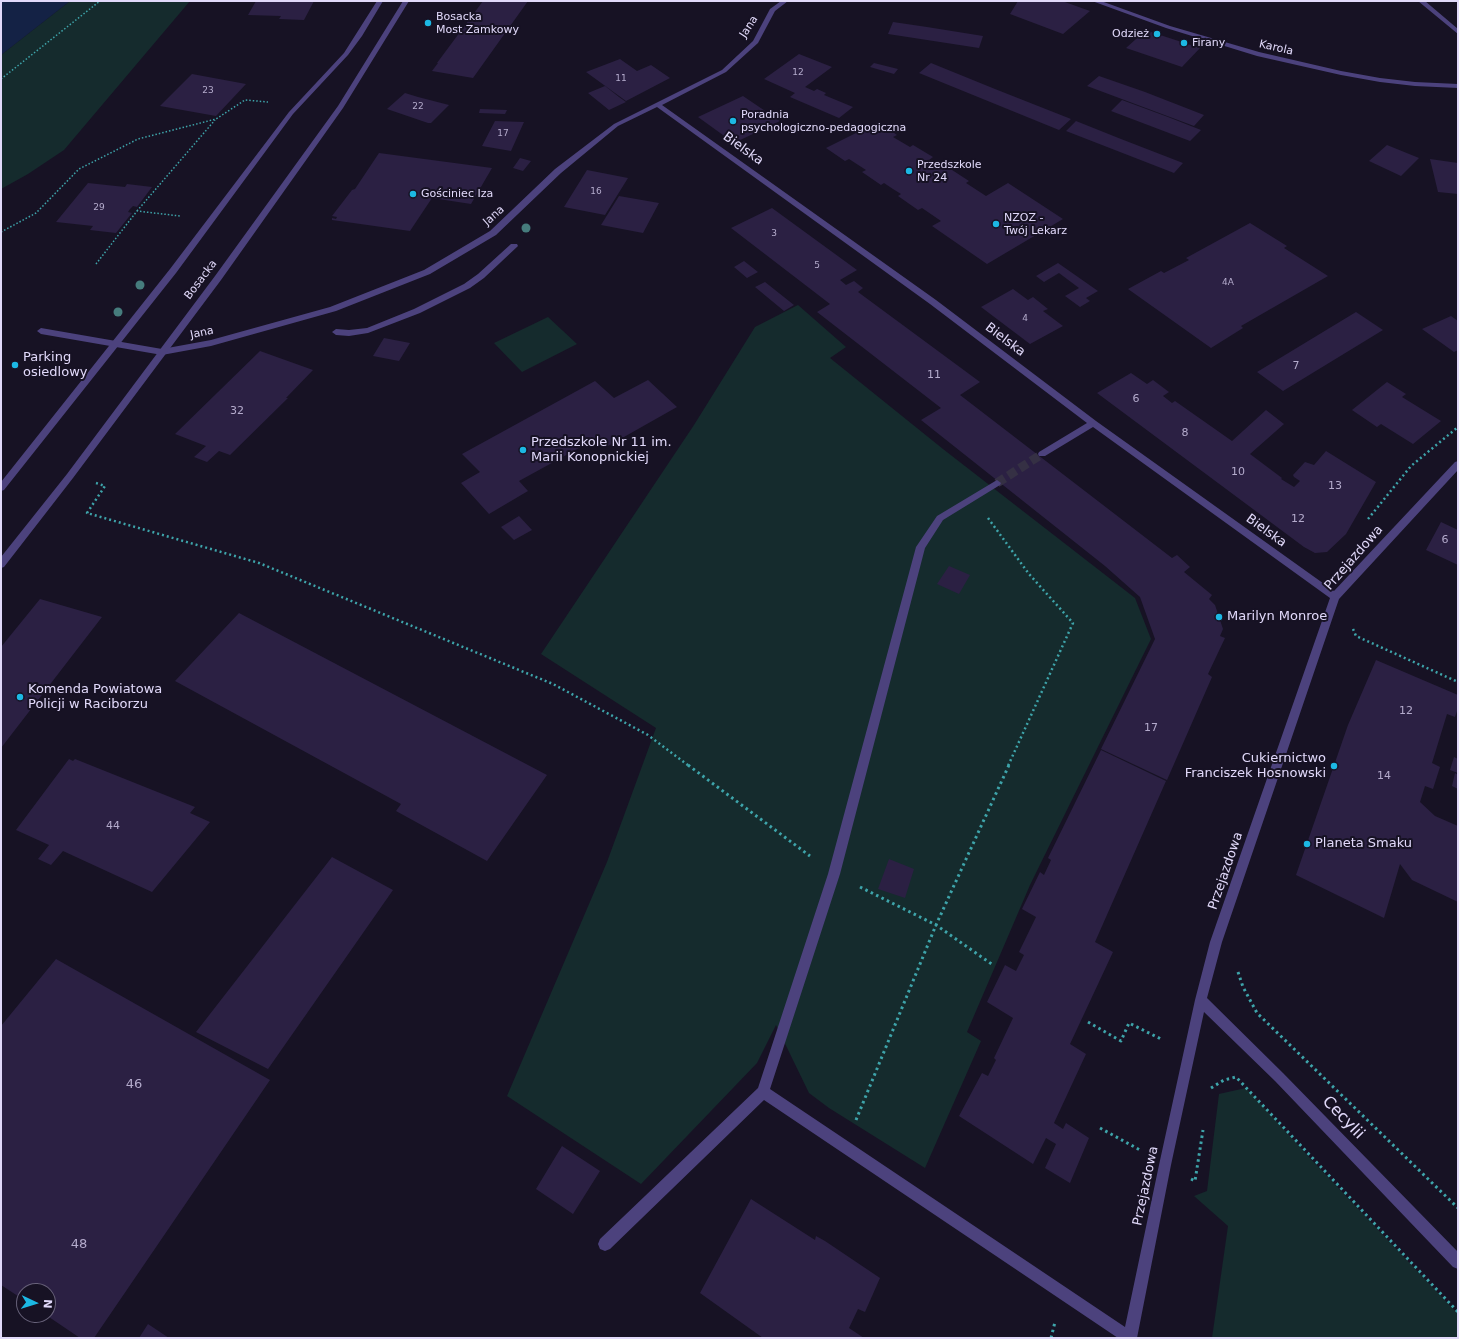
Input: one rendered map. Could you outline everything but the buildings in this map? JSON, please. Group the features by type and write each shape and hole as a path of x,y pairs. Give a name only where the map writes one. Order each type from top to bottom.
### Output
{"street":[{"path":"1,488 173,271 291,114 346,54 359,36 380,1"},
{"name":"Bosacka","path":"1,564 70,476 218,278 341,106 371,60 406,1"},
{"name":"Jana","path":"162,352 211,343 333,309 428,272 493,233 558,171 616,125 724,71 756,42 772,10 785,1"},
{"name":"Karola","path":"1095,1 1168,27 1257,54 1341,73 1380,80 1415,84 1458,86"},
{"path":"1421,1 1458,32"},
{"name":"Bielska","path":"658,105 933,302 1093,423 1335,596"},
{"path":"336,332 349,333 368,330 417,311 467,286 481,276 514,246"},
{"path":"41,331 162,352"},
{"path":"1042,454 1093,423"},
{"name":"Przejazdowa","path":"1130,1338 1165,1165 1201,1000 1216,942 1335,596 1458,464"},
{"path":"605,1244 763,1092 834,874 921,548 940,518 997,482"},
{"name":"Cecylii","path":"1201,1000 1279,1077 1458,1262"},
{"path":"763,1092 1130,1338"}],"path":[{"path":"1,79 100,1"},
{"path":"96,264 137,211 216,119 245,100 271,102"},
{"path":"1,232 36,213 79,169 138,140 216,119"},
{"path":"137,211 180,216"},
{"path":"1364,525 1411,466 1458,427"},
{"path":"70,476 105,486 87,513 259,563 554,684 648,735 834,874 936,925 993,965"},
{"path":"845,1148 936,925 1073,623 1029,574 973,498"},
{"path":"1335,596 1356,636 1458,682"},
{"path":"1237,968 1243,987 1257,1013 1458,1208"},
{"path":"1088,1022 1121,1041 1129,1023 1190,1054"},
{"path":"1210,1096 1211,1088 1224,1080 1236,1077 1458,1312"},
{"path":"1100,1128 1195,1181 1204,1127"}],"green space":[{"path":"70,1 190,1 64,150 28,174 1,189 1,55"},
{"path":"798,305 846,347 830,358 943,449 1135,598 1151,639 1030,885 967,1032 981,1041 925,1168 829,1108 809,1093 776,1025 757,1063 641,1184 507,1096 607,862 656,728 541,654 694,425 755,327"},
{"path":"548,317 577,344 522,372 494,343"},
{"path":"1246,1088 1309,1157 1458,1314 1458,1338 1212,1338 1228,1226 1194,1196 1207,1191 1219,1094"}],"water":[{"path":"1,1 70,1 1,55"}],"tunnel":[{"path":"997,483 1042,454"}],"place":[{"name":"Bosacka Most Zamkowy","path":"428,23"},
{"name":"Odzież","path":"1157,34"},
{"name":"Firany","path":"1184,43"},
{"name":"Poradnia psychologiczno-pedagogiczna","path":"733,121"},
{"name":"Przedszkole Nr 24","path":"909,171"},
{"name":"Gościniec Iza","path":"413,194"},
{"name":"NZOZ - Twój Lekarz","path":"996,224"},
{"name":"Parking osiedlowy","path":"15,365"},
{"name":"Przedszkole Nr 11 im. Marii Konopnickiej","path":"523,450"},
{"name":"Marilyn Monroe","path":"1219,617"},
{"name":"Komenda Powiatowa Policji w Raciborzu","path":"20,697"},
{"name":"Cukiernictwo Franciszek Hosnowski","path":"1334,766"},
{"name":"Planeta Smaku","path":"1307,844"}]}
